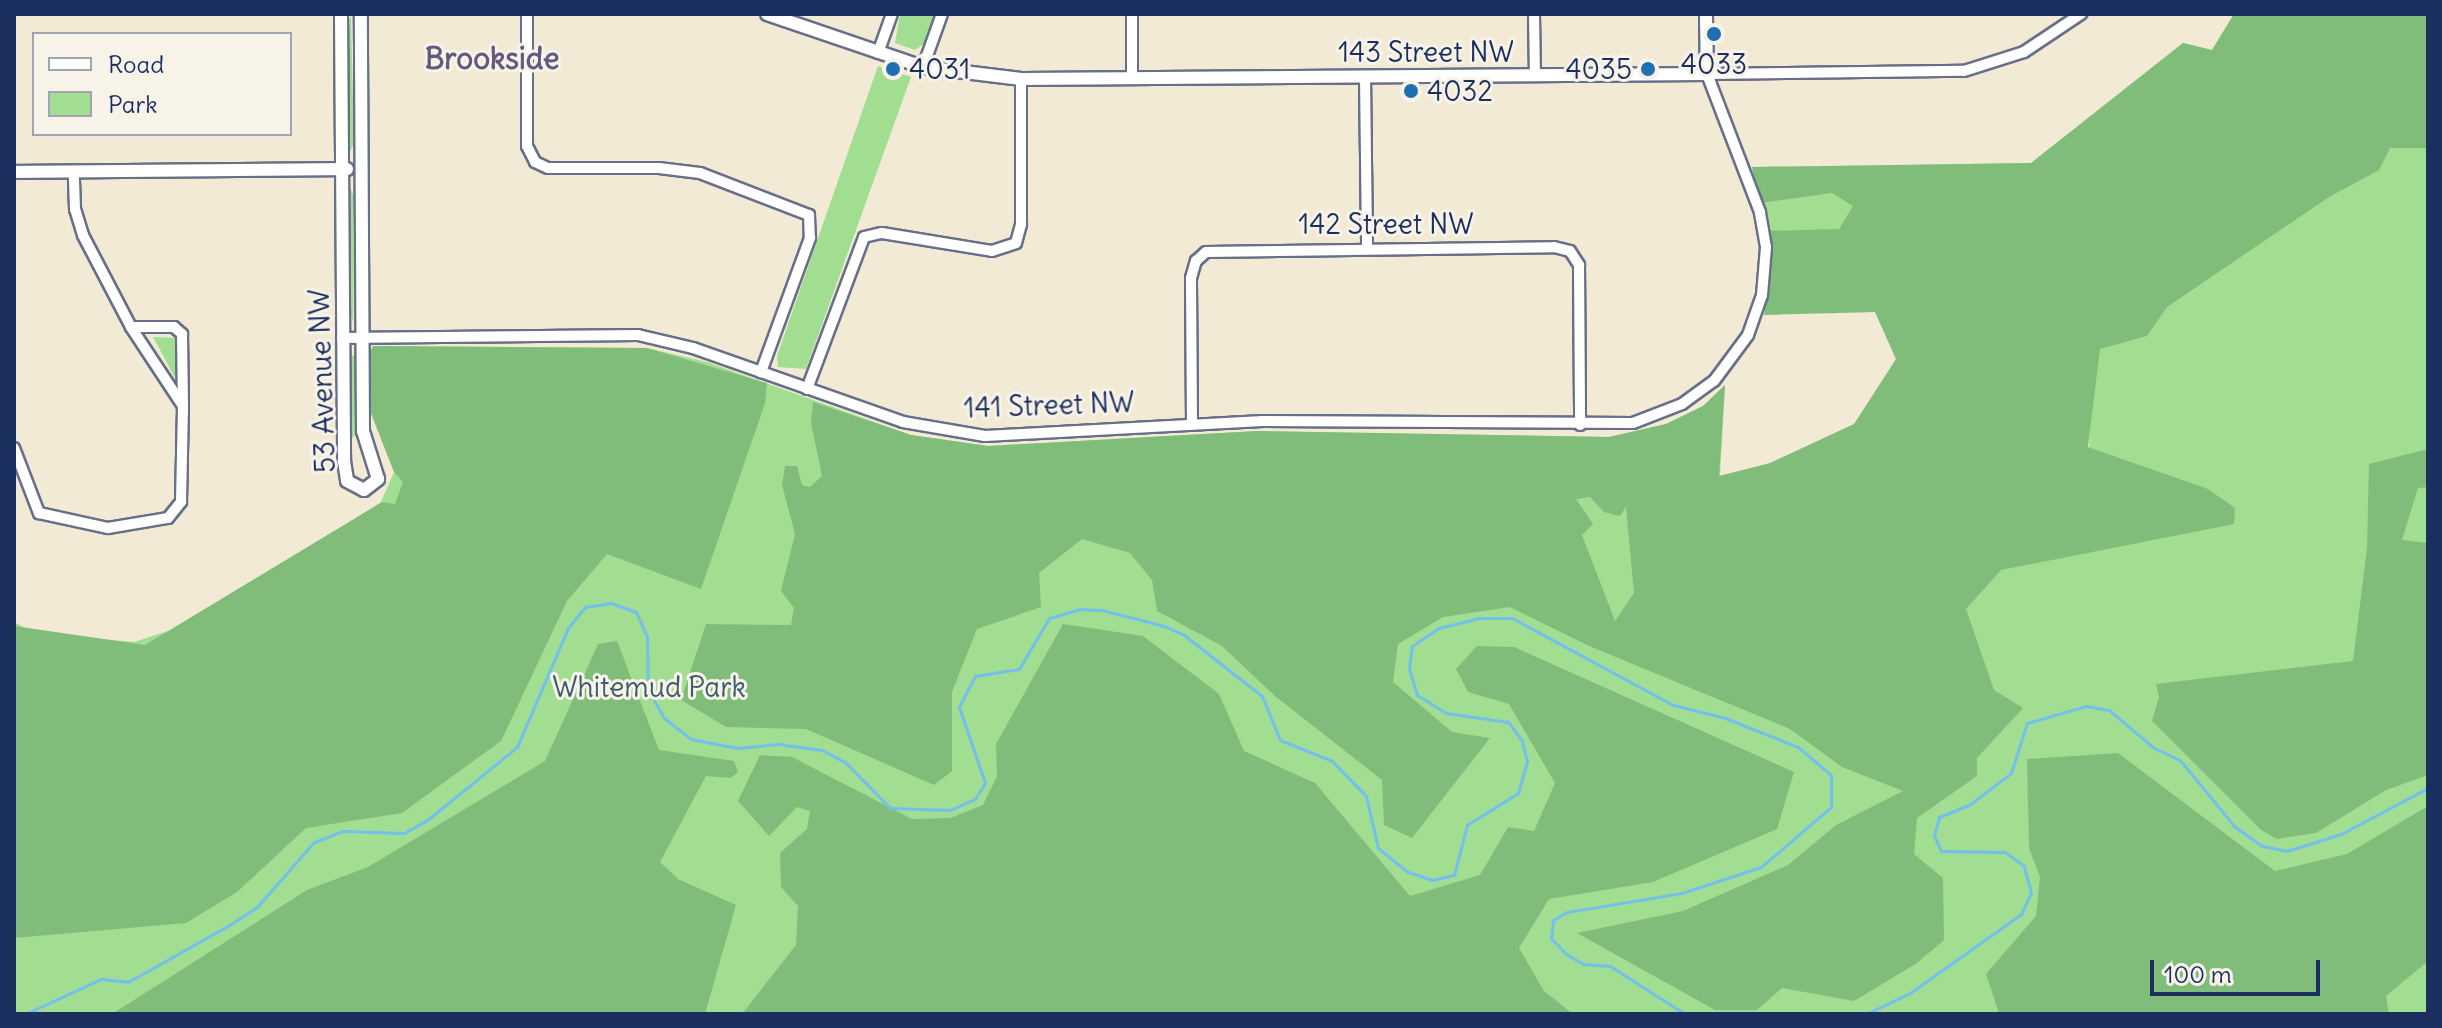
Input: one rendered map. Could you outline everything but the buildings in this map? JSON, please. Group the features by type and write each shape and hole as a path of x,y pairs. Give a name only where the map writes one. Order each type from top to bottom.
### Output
{"street":[{"name":"53 Avenue NW","path":"341,14 344,474 351,486 364,490 378,479 363,431 361,14"},
{"path":"527,14 527,146 535,162 553,168 659,168 700,173 797,207 811,219 810,238 761,372"},
{"name":"143 Street NW","path":"767,14 923,67 1021,79 1964,71 2024,52 2081,14"},
{"path":"878,53 892,14"},
{"path":"923,67 942,14"},
{"path":"1132,14 1132,78"},
{"path":"1534,14 1535,75"},
{"path":"1706,14 1707,74"},
{"name":"141 Street NW","path":"342,338 638,335 761,372 903,422 985,436 1192,424 1580,425 1645,420 1682,404 1714,381 1748,335 1762,295 1766,262 1760,212 1707,74"},
{"path":"1365,77 1367,249"},
{"path":"807,389 864,237 882,233 992,251 1016,243 1021,224 1021,79"},
{"path":"14,172 361,169"},
{"path":"74,171 80,227 131,327 183,406"},
{"name":"142 Street NW","path":"1192,424 1191,278 1199,257 1218,249 1554,247 1574,255 1580,272 1580,425"},
{"path":"14,448 29,497 39,513 108,528 168,518 181,502 182,334 174,327 131,327"}],"green space":[{"path":"900,14 935,14 925,43 915,50 895,43"},
{"name":"Whitemud Park","path":"2234,14 2428,14 2428,1014 14,1014 14,622 35,633 134,642 223,613 381,502 394,472 369,408 373,346 647,348 707,362 911,435 988,446 1257,431 1609,437 1666,424 1703,406 1725,385 1720,476 2089,454 2092,345 1896,359 1875,312 1770,313 1771,254 1752,167 2031,163 2183,43 2212,50"},
{"path":"2234,14 2428,14 2428,148 2390,148 2379,170 2329,197 2167,307 2147,336 2100,349 2088,447 2208,489 2235,508 2234,524 2001,570 1966,609 1994,690 2023,708 1977,758 1977,776 1917,818 1914,854 1943,878 1944,940 1917,963 1854,1001 1782,988 1757,1010 1715,1010 1577,933 1683,911 1788,865 1836,825 1903,791 1842,767 1790,729 1589,646 1510,607 1443,617 1398,644 1393,682 1452,732 1490,738 1412,838 1384,825 1382,780 1275,696 1222,646 1157,611 1152,580 1130,553 1082,539 1039,573 1041,607 977,629 952,692 952,771 934,785 806,729 726,727 681,700 706,624 791,625 794,608 781,591 795,534 782,485 785,466 797,466 802,485 810,487 822,476 811,423 813,402 911,435 988,446 1257,431 1609,437 1666,424 1703,406 1725,385 1719,476 1770,463 1854,424 1896,359 1875,312 1764,315 1771,254 1766,231 1839,229 1853,206 1832,193 1760,203 1752,167 2031,163 2183,43 2212,50","holes":["1590,497 1604,512 1620,516 1626,507 1634,593 1615,621 1582,535 1593,524 1576,499"]},
{"path":"351,16 354,143 349,154 346,25"},
{"path":"878,66 911,77 806,369 778,367 777,356"},
{"path":"348,184 355,198 353,322 348,302"},
{"path":"153,337 176,338 175,378"},
{"path":"373,346 647,348 767,383 765,403 701,589 607,554 567,601 501,741 402,813 306,828 237,892 186,923 14,938 14,626 145,645 382,502 395,504 403,482 394,472 369,408 368,356"},
{"path":"355,355 356,434 352,438 348,357"},
{"path":"2428,449 2428,487 2418,488 2402,540 2428,543 2428,775 2386,790 2316,833 2277,839 2261,830 2152,721 2159,697 2156,684 2353,661 2367,548 2369,464"},
{"path":"1063,624 1143,636 1219,694 1244,751 1315,783 1410,896 1480,875 1508,827 1534,831 1555,783 1509,704 1468,692 1456,669 1477,646 1514,647 1794,772 1777,829 1653,882 1549,899 1519,948 1544,991 1573,1014 742,1014 796,945 798,906 781,887 780,853 807,829 810,811 797,807 769,836 738,801 760,755 792,757 912,819 950,818 983,805 997,776 996,744"},
{"path":"617,641 659,750 734,761 738,772 731,778 706,776 660,862 678,879 736,905 705,1014 112,1014 307,890 368,867 545,761 598,644"},
{"path":"2118,753 2275,871 2347,854 2428,806 2428,961 2386,996 2389,1014 1999,1014 1986,974 2036,916 2040,877 2029,848 2027,759"}],"waterway":[{"path":"25,1014 101,979 128,982 231,924 257,907 314,842 343,831 404,833 426,821 517,747 568,628 585,607 611,603 636,612 647,637 648,690 664,718 691,739 737,748 778,744 822,750 846,763 890,808 950,810 975,799 985,783 959,707 975,676 1019,669 1049,618 1080,609 1102,610 1164,626 1184,635 1262,696 1280,740 1332,761 1366,796 1378,848 1408,872 1432,880 1454,875 1467,825 1518,793 1527,761 1522,741 1508,722 1446,713 1417,695 1409,669 1412,646 1439,628 1479,618 1512,618 1673,705 1725,718 1798,747 1831,775 1831,807 1761,867 1682,893 1567,912 1553,920 1551,938 1566,954 1583,964 1610,966 1685,1014"},
{"path":"1866,1014 1910,993 2021,914 2031,893 2024,866 2005,852 1941,851 1934,835 1939,817 1969,805 2011,773 2027,723 2086,706 2109,710 2154,748 2180,760 2235,827 2262,846 2287,851 2341,834 2428,788"}],"place":[{"name":"4033","path":"1714,34"},
{"name":"4031","path":"893,69"},
{"name":"4035","path":"1648,69"},
{"name":"4032","path":"1411,91"}],"district":[{"name":"Brookside","path":"492,58"}]}
